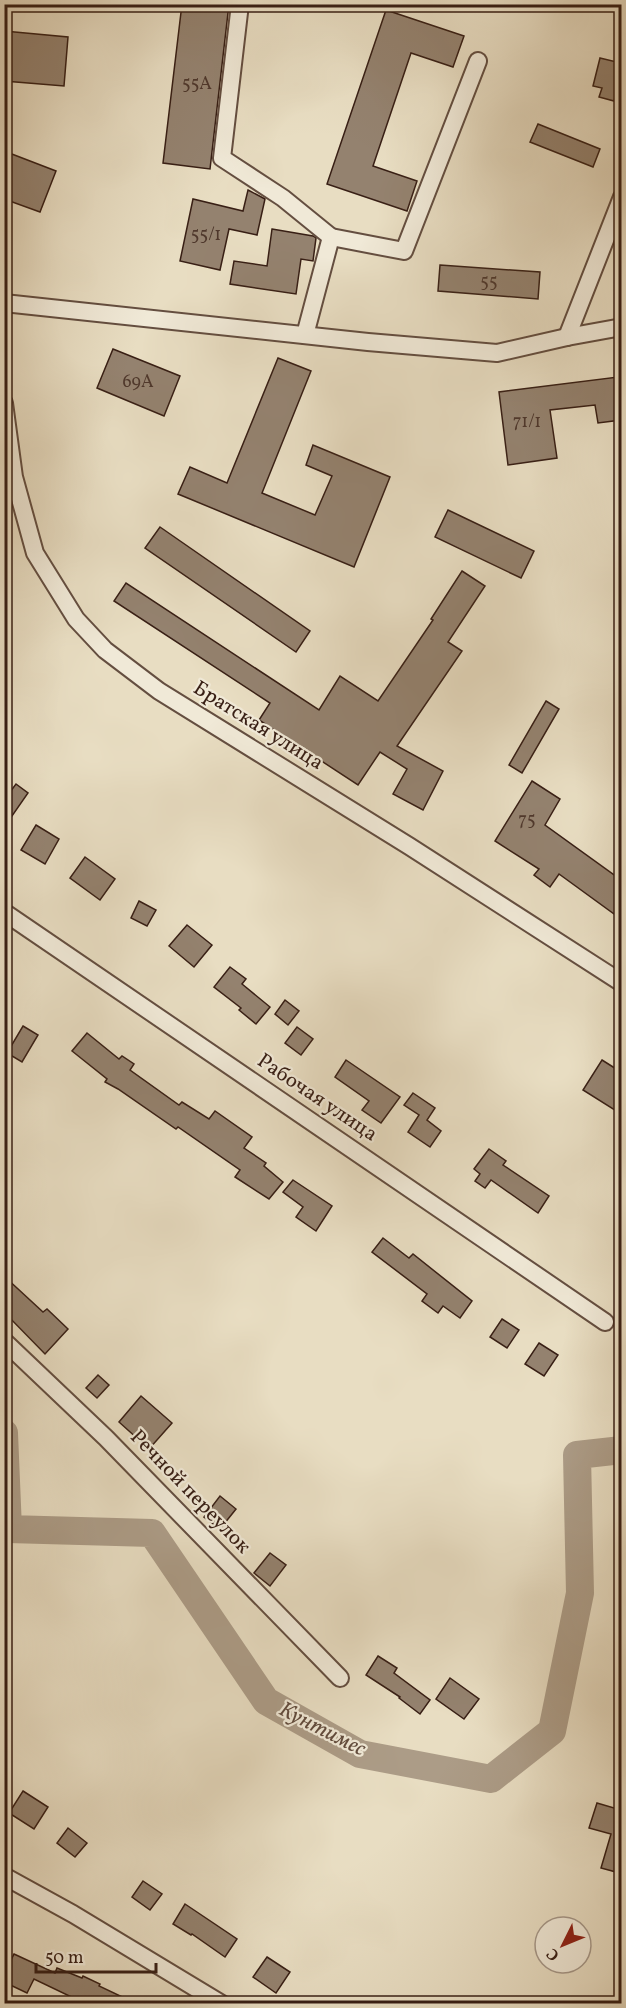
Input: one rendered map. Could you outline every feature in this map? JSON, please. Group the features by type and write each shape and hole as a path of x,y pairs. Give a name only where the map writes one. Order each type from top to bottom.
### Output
{"street":[{"path":"240,4 222,158 283,198 331,237 404,250 478,61"},
{"path":"567,337 621,197"},
{"path":"305,335 331,237"},
{"path":"4,303 497,353 621,327"},
{"name":"Братская улица","path":"4,403 9,482 35,553 76,619 105,650 159,692 410,846 621,984"},
{"name":"Рабочая улица","path":"4,912 605,1322"},
{"name":"Речной переулок","path":"4,1341 106,1438 340,1678"},
{"path":"4,1876 74,1914 222,2004"}],"building":[{"path":"182,4 229,4 210,169 163,163"},
{"path":"386,10 464,36 453,67 411,53 373,166 417,181 407,211 327,184"},
{"path":"4,31 68,37 64,86 4,81"},
{"path":"600,58 621,63 621,80 614,101 599,97 602,88 593,86"},
{"path":"538,124 600,149 593,167 530,142"},
{"path":"4,151 56,171 40,212 4,199"},
{"path":"248,190 265,199 257,235 229,229 220,270 180,261 193,199 243,211"},
{"path":"272,229 316,238 313,261 301,259 296,294 230,284 234,261 267,266"},
{"path":"440,265 540,272 538,299 438,291"},
{"path":"113,349 180,376 164,416 97,388"},
{"path":"278,358 311,371 262,493 315,515 332,476 306,465 313,445 390,477 354,567 178,494 190,467 227,483"},
{"path":"618,377 621,420 598,423 595,405 550,410 557,458 508,465 499,392"},
{"path":"448,510 534,551 521,578 435,537"},
{"path":"160,527 310,631 296,652 145,548"},
{"path":"462,571 485,586 448,642 462,651 397,746 443,771 423,810 393,794 407,769 380,752 358,785 259,720 270,703 114,601 126,583 319,710 340,676 378,701 433,620 431,619"},
{"path":"546,701 559,709 522,773 509,765"},
{"path":"532,781 560,799 545,825 621,880 621,919 559,874 550,887 534,875 539,869 495,841"},
{"path":"16,784 28,793 12,816 4,810 4,800"},
{"path":"36,825 59,839 45,864 21,850"},
{"path":"85,857 115,879 100,900 70,878"},
{"path":"139,901 156,910 147,926 131,918"},
{"path":"187,925 212,945 194,967 169,946"},
{"path":"230,967 246,979 242,984 270,1007 256,1024 239,1010 241,1008 214,987"},
{"path":"285,1000 299,1011 288,1025 275,1014"},
{"path":"23,1026 38,1035 22,1062 7,1053"},
{"path":"297,1027 313,1039 301,1055 285,1043"},
{"path":"87,1033 119,1059 122,1056 134,1064 130,1070 179,1105 182,1102 209,1119 215,1111 252,1137 244,1148 266,1163 264,1166 283,1182 269,1199 235,1177 240,1170 178,1127 176,1129 105,1082 107,1079 72,1051"},
{"path":"346,1060 400,1097 381,1123 362,1110 369,1101 335,1077"},
{"path":"602,1060 621,1072 621,1114 583,1090"},
{"path":"413,1093 435,1108 427,1120 441,1131 430,1147 408,1132 419,1115 404,1105"},
{"path":"489,1149 506,1161 503,1165 549,1196 538,1213 491,1180 485,1188 475,1181 480,1174 474,1169"},
{"path":"293,1180 332,1206 316,1231 296,1217 303,1207 283,1192"},
{"path":"383,1238 409,1258 413,1254 472,1301 460,1318 443,1306 438,1313 422,1301 427,1294 372,1252"},
{"path":"4,1276 43,1312 47,1309 68,1329 45,1354 4,1312"},
{"path":"502,1319 519,1330 507,1348 490,1337"},
{"path":"539,1343 558,1355 544,1376 525,1364"},
{"path":"98,1375 109,1385 97,1398 86,1388"},
{"path":"141,1396 172,1423 149,1449 119,1422"},
{"path":"220,1496 236,1509 220,1529 204,1517"},
{"path":"270,1553 286,1565 270,1586 254,1573"},
{"path":"378,1656 397,1668 394,1673 430,1700 420,1714 400,1697 366,1675"},
{"path":"450,1678 479,1699 464,1719 436,1699"},
{"path":"23,1791 48,1807 34,1829 9,1813"},
{"path":"597,1803 621,1810 621,1853 616,1872 601,1868 611,1834 589,1828"},
{"path":"68,1828 87,1843 75,1857 57,1843"},
{"path":"143,1881 162,1894 150,1910 132,1897"},
{"path":"185,1904 237,1939 225,1957 173,1924"},
{"path":"14,1954 55,1973 57,1968 82,1978 83,1976 137,2004 86,2004 34,1979 27,1993 4,1982 4,1975"},
{"path":"267,1957 290,1972 276,1993 253,1977"}],"waterway":[{"name":"Кунтимес","path":"4,1433 8,1529 152,1533 266,1701 360,1754 491,1779 552,1731 580,1593 577,1455 622,1450"}]}
